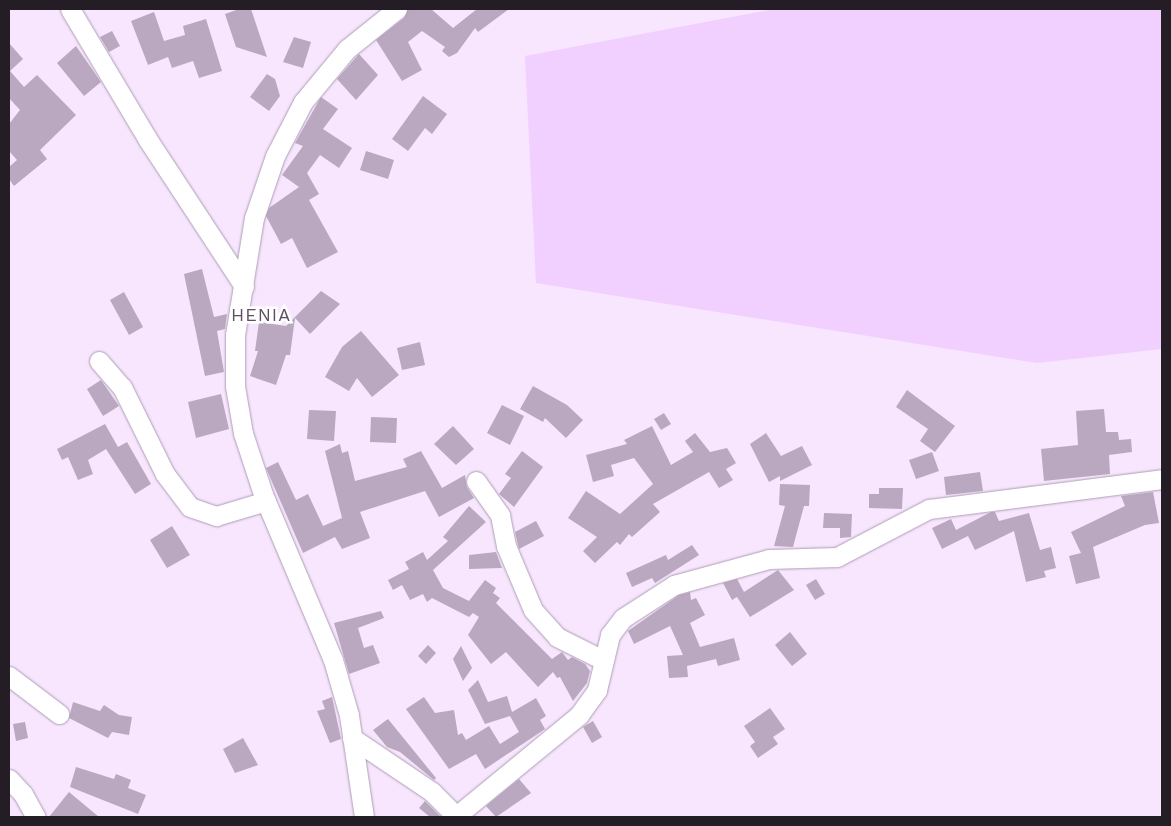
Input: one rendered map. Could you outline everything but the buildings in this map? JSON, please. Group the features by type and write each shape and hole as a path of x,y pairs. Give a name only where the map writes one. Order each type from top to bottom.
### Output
{"street":[{"path":"70,9 153,148 244,286"},
{"path":"364,817 352,738 332,660 266,501 243,433 235,386 235,335 254,218 275,156 303,102 347,49 397,9"},
{"path":"100,361 122,387 165,474 190,507 216,516 266,501"},
{"path":"352,738 432,792 455,816 579,715 597,690 610,635 622,618 674,585 769,559 837,557 929,509 1162,479"},
{"path":"476,481 500,515 506,546 533,610 557,637 603,660"},
{"path":"9,676 59,714"},
{"path":"9,779 24,794 36,817"}],"shaded area":[{"path":"775,9 1162,9 1162,349 1037,363 536,283 525,56"}],"district":[{"name":"HENIA","path":"261,315"}]}
